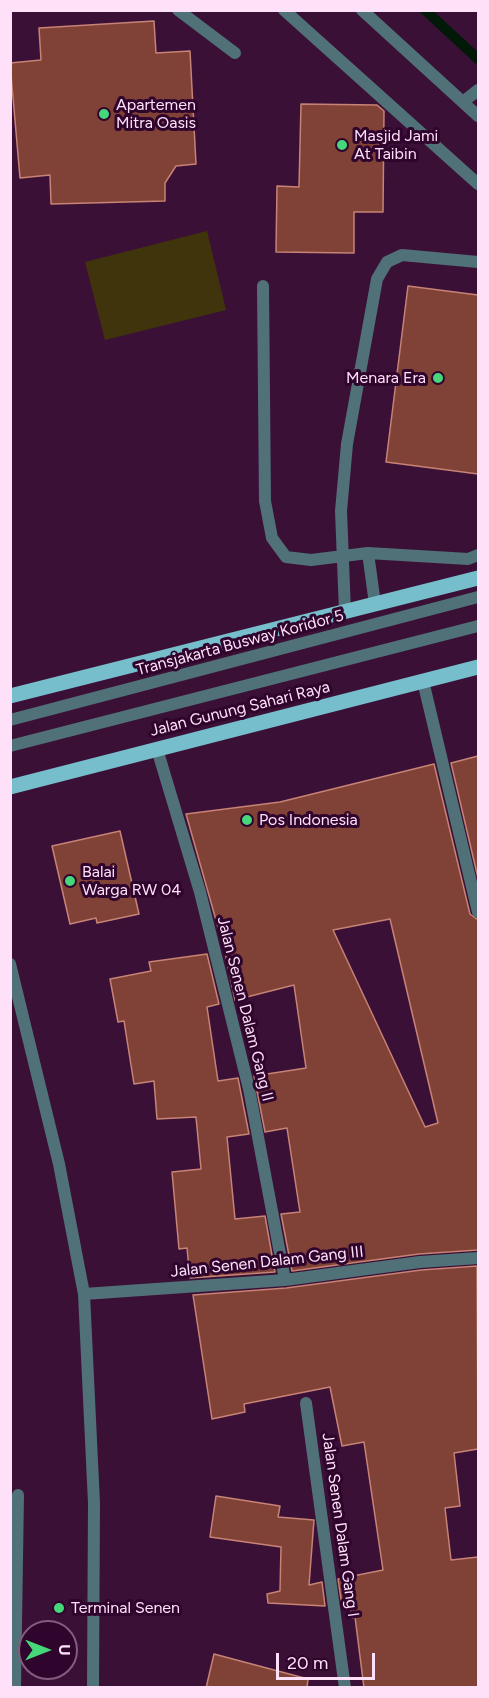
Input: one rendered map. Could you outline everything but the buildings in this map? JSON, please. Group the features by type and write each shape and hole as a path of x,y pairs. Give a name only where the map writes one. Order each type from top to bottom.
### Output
{"main road":[{"path":"10,696 478,578"},
{"name":"Jalan Gunung Sahari Raya","path":"10,787 478,667"}],"street":[{"path":"178,10 235,54"},
{"path":"284,10 478,184"},
{"path":"362,10 478,116"},
{"path":"463,102 478,90"},
{"path":"345,612 341,511 347,444 377,279 387,262 402,255 478,262"},
{"path":"263,286 265,501 272,538 286,557 311,560 368,553 468,559 478,555"},
{"path":"368,553 375,604"},
{"name":"Transjakarta Busway Koridor 5","path":"10,720 478,597"},
{"path":"10,746 478,626"},
{"path":"423,681 478,912"},
{"name":"Jalan Senen Dalam Gang II","path":"156,748 200,892 249,1089 285,1280"},
{"path":"10,964 60,1164 84,1294 94,1503 93,1688"},
{"name":"Jalan Senen Dalam Gang III","path":"84,1294 285,1280 478,1258"},
{"name":"Jalan Senen Dalam Gang I","path":"306,1403 345,1688"},
{"path":"15,1688 18,1495"}],"shaded area":[{"path":"207,231 226,310 105,340 85,262"}],"waterway":[{"path":"425,10 478,59"}],"place":[{"name":"Apartemen Mitra Oasis","path":"104,114"},
{"name":"Masjid Jami At Taibin","path":"342,145"},
{"name":"Menara Era","path":"438,378"},
{"name":"Pos Indonesia","path":"247,820"},
{"name":"Balai Warga RW 04","path":"70,881"},
{"name":"Terminal Senen","path":"59,1608"}]}
